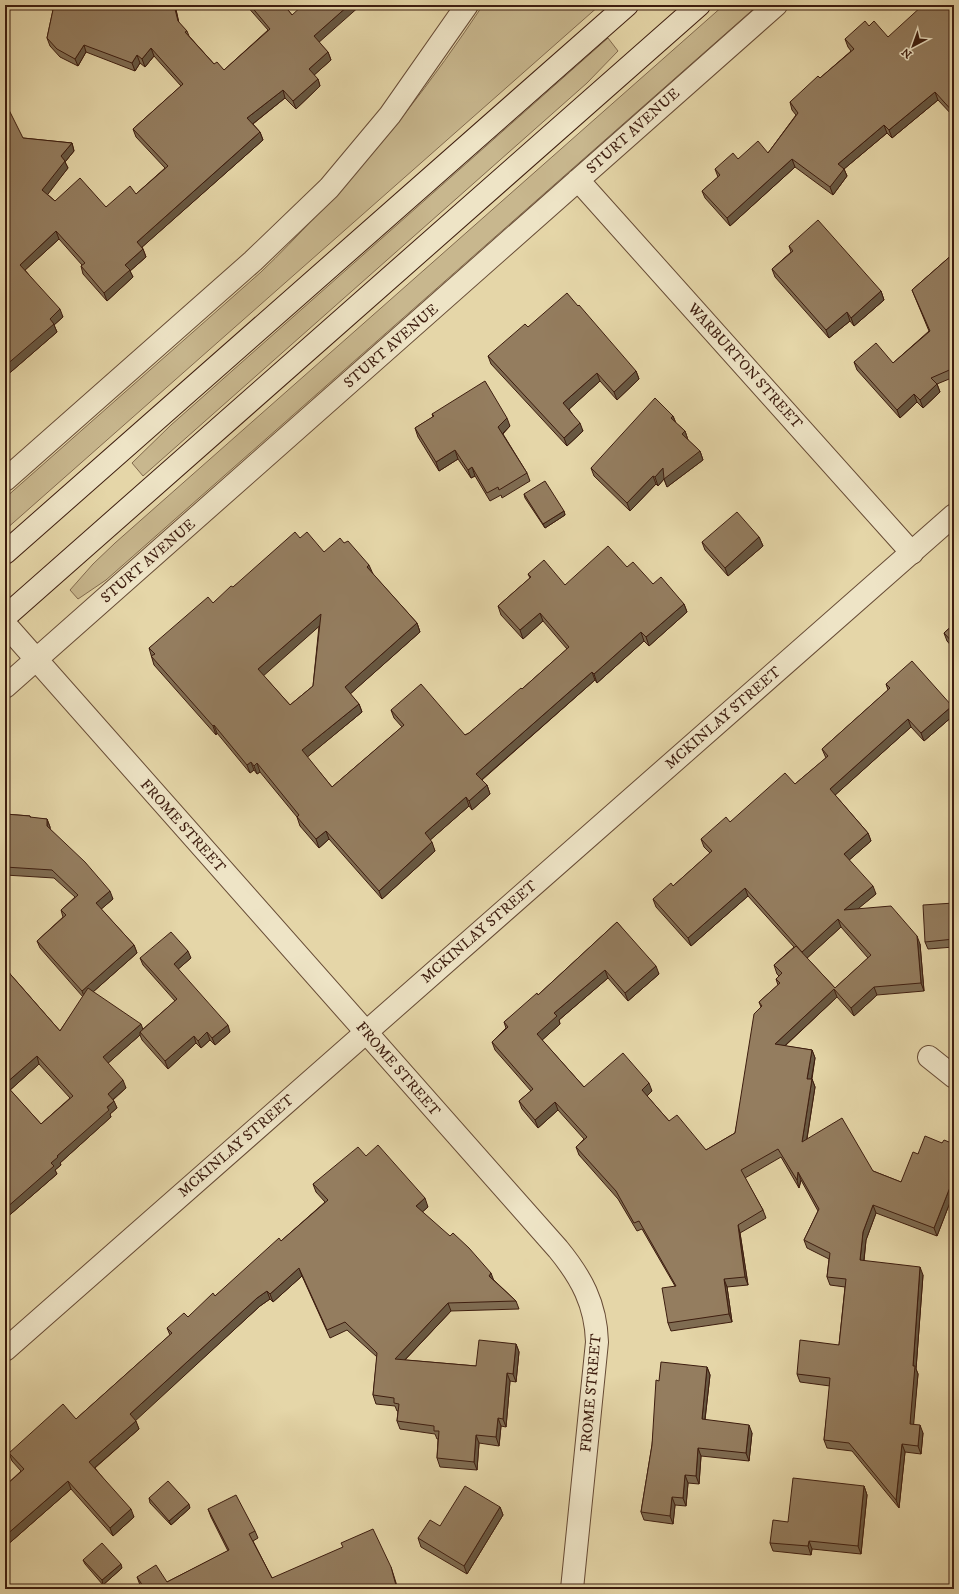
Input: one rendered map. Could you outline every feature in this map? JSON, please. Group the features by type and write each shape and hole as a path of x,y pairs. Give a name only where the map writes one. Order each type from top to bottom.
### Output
{"street":[{"path":"5,480 253,261 329,188 390,115 467,5"},
{"path":"5,553 627,5"},
{"path":"5,617 699,5"},
{"name":"STURT AVENUE","path":"5,687 776,5"},
{"name":"WARBURTON STREET","path":"578,180 912,553"},
{"name":"MCKINLAY STREET","path":"5,1350 954,515"},
{"name":"FROME STREET","path":"5,624 574,1268 589,1297 595,1320 597,1342 572,1589"},
{"path":"928,1057 954,1077"}],"shaded area":[{"path":"483,5 600,5 5,530 5,498 261,272 289,244 362,166 425,88"},
{"path":"724,5 758,5 106,580 78,599 70,590 93,564 115,543"},
{"path":"608,38 618,51 587,83 143,476 132,463 171,425"}],"building":[{"path":"54,5 174,5 178,21 187,31 185,32 214,64 217,62 224,70 270,29 250,5 284,5 292,15 303,5 349,5 314,36 328,52 309,69 318,79 293,101 283,90 247,118 260,132 137,242 143,249 125,265 130,270 104,293 81,266 85,263 56,231 20,265 60,309 50,319 54,324 5,366 5,102 23,138 72,143 61,156 65,161 42,190 55,201 80,178 106,207 130,186 136,194 168,166 133,129 183,84 151,48 142,59 137,55 132,63 84,45 75,59 57,49 47,38"},
{"path":"923,5 954,5 954,113 935,92 889,130 884,125 838,164 844,169 830,187 792,159 727,218 702,191 720,175 715,169 733,153 738,159 758,141 768,153 798,113 790,102 818,76 820,78 854,49 845,39 865,21 869,26 874,21 888,37"},
{"path":"818,220 881,291 851,318 847,312 826,330 772,269 793,251 789,246"},
{"path":"954,253 954,368 931,378 937,384 920,400 914,394 897,410 854,362 876,343 893,363 930,331 912,290"},
{"path":"567,293 636,371 614,392 597,373 563,403 580,423 564,438 488,356 525,324 528,327"},
{"path":"485,381 507,418 498,427 527,473 499,490 498,487 487,493 472,467 468,470 455,450 436,462 415,428 434,416 432,414"},
{"path":"655,398 673,416 671,418 685,431 682,434 700,451 664,479 663,468 655,477 653,476 627,503 591,468"},
{"path":"545,481 564,511 543,524 524,494"},
{"path":"737,512 759,537 725,568 702,542"},
{"path":"295,532 300,538 307,532 324,552 340,538 344,543 348,541 369,565 367,567 417,623 345,687 359,704 302,750 332,787 404,725 391,710 421,684 465,735 521,688 522,689 569,647 540,613 520,630 498,606 531,577 528,574 544,560 565,585 608,546 627,567 633,562 653,584 661,577 684,604 646,637 641,632 594,674 592,672 476,774 487,785 469,801 466,797 425,833 432,842 379,891 326,831 316,839 297,817 299,815 257,763 254,766 251,762 247,765 214,725 213,726 151,656 155,654 149,648 208,597 213,603 231,586 233,587","holes":["321,614 313,686 290,705 258,669"]},
{"path":"954,624 954,644 944,633"},
{"path":"912,661 952,706 921,733 908,719 830,789 868,833 844,854 873,886 844,910 891,906 917,936 921,983 874,987 851,1008 834,989 775,1044 812,1050 807,1079 812,1079 802,1142 842,1118 873,1171 901,1182 913,1152 918,1154 925,1136 942,1143 944,1140 954,1144 954,1177 934,1228 873,1205 863,1232 860,1260 920,1267 913,1366 915,1366 910,1424 920,1425 918,1446 902,1444 896,1500 849,1443 824,1440 830,1378 797,1374 800,1340 839,1345 846,1279 827,1277 830,1253 804,1240 819,1209 798,1172 797,1180 778,1149 741,1170 763,1210 738,1225 745,1277 724,1279 729,1314 668,1323 662,1288 676,1286 639,1221 634,1223 616,1191 576,1147 587,1137 555,1102 535,1120 519,1101 533,1089 492,1042 508,1027 504,1022 537,993 538,995 617,922 656,966 625,993 605,970 554,1013 557,1016 537,1034 584,1087 623,1053 649,1083 642,1090 669,1121 677,1115 706,1150 735,1133 754,1014 762,1006 759,1002 780,983 776,979 782,973 774,965 796,946 835,988 871,955 838,919 802,952 745,888 688,938 653,899 671,883 673,886 712,851 701,839 726,817 730,822 785,773 795,784 828,756 822,749 890,688 886,684"},
{"path":"5,814 47,819 47,826 85,862 110,891 96,903 134,945 82,991 37,941 66,915 61,910 78,895 52,870 5,867"},
{"path":"954,903 954,939 925,942 923,905"},
{"path":"171,932 188,951 174,964 228,1025 212,1038 207,1032 198,1041 194,1036 165,1061 140,1032 177,999 140,958"},
{"path":"5,966 11,975 60,1031 88,988 141,1024 103,1057 123,1080 108,1094 114,1101 107,1107 109,1110 57,1156 58,1157 51,1163 54,1166 5,1209 5,1084","holes":["37,1056 73,1096 41,1124 5,1084"]},
{"path":"378,1145 425,1198 416,1206 450,1236 453,1233 469,1248 491,1273 489,1276 516,1301 448,1303 395,1359 476,1366 479,1340 516,1344 513,1374 507,1373 503,1419 498,1418 496,1437 476,1435 474,1462 437,1458 439,1431 434,1431 434,1426 397,1421 399,1404 394,1403 394,1398 373,1395 377,1353 345,1322 327,1330 299,1268 270,1294 267,1291 257,1298 130,1414 136,1421 89,1462 131,1509 110,1528 68,1481 5,1536 5,1486 24,1469 9,1453 63,1404 76,1419 172,1333 167,1328 184,1313 188,1317 213,1293 215,1296 279,1238 281,1241 328,1200 313,1184 358,1147 366,1156"},
{"path":"661,1362 707,1367 702,1419 749,1425 746,1453 698,1448 696,1476 685,1475 683,1498 672,1497 670,1516 641,1512 652,1445 656,1380 659,1381"},
{"path":"793,1478 864,1486 858,1546 809,1541 808,1546 770,1543 773,1520 788,1522"},
{"path":"168,1481 189,1504 169,1521 149,1498"},
{"path":"465,1486 500,1507 464,1566 418,1538 430,1520 440,1526"},
{"path":"236,1495 255,1531 249,1534 272,1578 343,1547 341,1543 373,1529 391,1567 397,1589 145,1589 137,1577 156,1565 167,1582 229,1550 208,1509"},
{"path":"102,1543 121,1564 102,1580 83,1560"}]}
